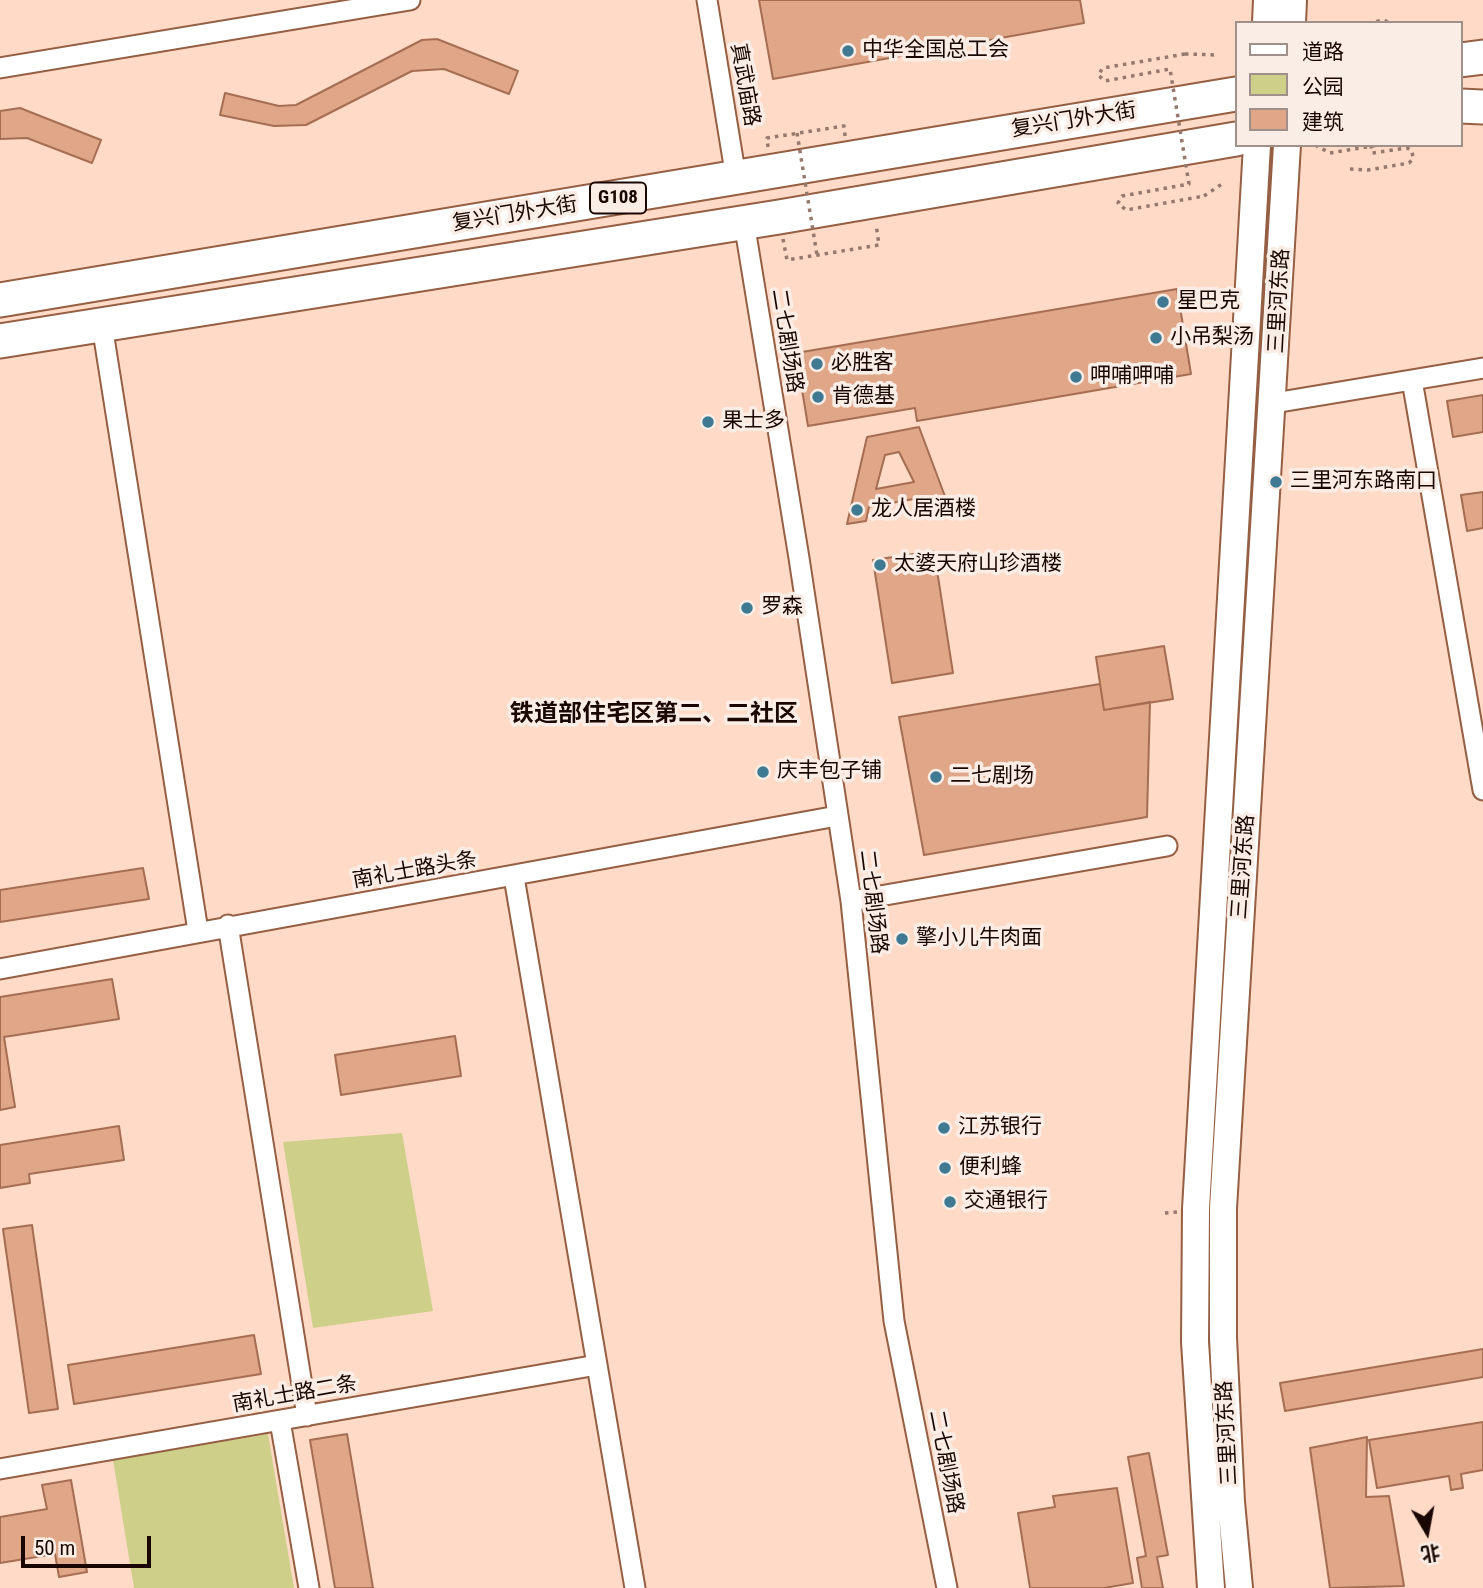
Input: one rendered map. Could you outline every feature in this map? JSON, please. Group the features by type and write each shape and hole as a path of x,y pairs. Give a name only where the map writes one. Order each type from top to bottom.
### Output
{"highway":[{"path":"1462,60 1483,57"},
{"name":"复兴门外大街","path":"0,300 1234,94"},
{"path":"1462,106 1483,107"},
{"name":"复兴门外大街","path":"0,341 744,222 1234,139"}],"main road":[{"path":"1266,21 1267,0"},
{"path":"1292,21 1293,0"},
{"name":"三里河东路","path":"1211,1588 1195,1342 1196,1209 1257,147"},
{"name":"三里河东路","path":"1239,1588 1231,1502 1223,1338 1223,1208 1274,402 1287,147"}],"street":[{"path":"0,68 410,0"},
{"name":"真武庙路","path":"707,0 736,178"},
{"name":"二七剧场路","path":"744,222 851,901 894,1321 947,1588"},
{"path":"102,325 198,931"},
{"path":"1274,402 1483,368"},
{"path":"1412,380 1483,790"},
{"name":"南礼士路头条","path":"0,969 228,925 514,877 837,816"},
{"path":"851,901 1167,846"},
{"path":"514,877 635,1588"},
{"path":"228,925 307,1416"},
{"name":"南礼士路二条","path":"0,1469 597,1365"},
{"path":"280,1421 309,1588"}],"path":[{"path":"1218,55 1185,54 1103,68 1098,75 1105,81 1170,69 1189,184 1122,196 1118,204 1126,210 1204,196 1222,184"},
{"path":"767,138 844,126"},
{"path":"797,133 817,255"},
{"path":"1319,147 1330,153 1366,147"},
{"path":"1350,169 1368,170 1409,163 1413,159 1412,151 1407,148 1372,153 1371,147"},
{"path":"787,260 879,245"}],"green space":[{"path":"402,1133 433,1311 313,1328 283,1142"},
{"path":"268,1434 294,1588 134,1588 113,1460"}],"building":[{"name":"中华全国总工会","path":"759,0 1080,0 1084,23 773,79"},
{"path":"437,39 518,71 509,94 444,69 412,71 306,125 274,126 220,115 225,93 279,106 296,105 422,40"},
{"path":"20,108 101,140 92,163 27,138 0,139 0,111"},
{"path":"1177,289 1191,374 917,421 915,408 808,426 796,353"},
{"path":"1483,395 1483,432 1453,437 1447,401"},
{"path":"919,427 949,507 930,511 925,497 869,507 866,521 847,524 867,437","holes":["899,452 914,482 876,489 885,455"]},
{"path":"1483,492 1483,528 1467,531 1461,495"},
{"path":"934,551 953,673 892,683 873,560"},
{"path":"1164,646 1173,699 1104,710 1096,657"},
{"path":"1100,684 1104,710 1150,702 1147,817 924,855 899,717"},
{"path":"143,868 149,899 0,922 0,890"},
{"path":"112,979 119,1019 4,1037 15,1107 0,1110 0,997"},
{"path":"455,1036 461,1076 341,1095 335,1055"},
{"path":"119,1126 124,1160 29,1174 30,1183 0,1188 0,1145"},
{"path":"32,1225 58,1409 29,1413 3,1229"},
{"path":"254,1335 261,1374 74,1404 68,1365"},
{"path":"1483,1349 1483,1377 1285,1411 1280,1383"},
{"path":"1483,1422 1483,1470 1461,1474 1463,1488 1451,1490 1449,1476 1377,1488 1369,1440"},
{"path":"347,1434 373,1588 335,1588 310,1440"},
{"path":"1367,1437 1366,1497 1389,1496 1404,1586 1330,1588 1310,1448"},
{"path":"1149,1453 1168,1555 1157,1557 1163,1588 1142,1588 1137,1558 1146,1556 1128,1457"},
{"path":"71,1480 87,1572 59,1577 55,1554 0,1563 0,1517 47,1509 42,1485"},
{"path":"1117,1488 1133,1583 1104,1588 1030,1588 1018,1513 1055,1507 1053,1496"}],"place":[{"name":"中华全国总工会","path":"848,51"},
{"name":"星巴克","path":"1163,302"},
{"name":"小吊梨汤","path":"1156,338"},
{"name":"必胜客","path":"817,364"},
{"name":"呷哺呷哺","path":"1076,377"},
{"name":"肯德基","path":"818,397"},
{"name":"果士多","path":"708,422"},
{"name":"三里河东路南口","path":"1276,482"},
{"name":"龙人居酒楼","path":"857,510"},
{"name":"太婆天府山珍酒楼","path":"880,565"},
{"name":"罗森","path":"747,608"},
{"name":"庆丰包子铺","path":"763,772"},
{"name":"二七剧场","path":"936,777"},
{"name":"擎小儿牛肉面","path":"902,939"},
{"name":"江苏银行","path":"944,1128"},
{"name":"便利蜂","path":"945,1168"},
{"name":"交通银行","path":"950,1202"}],"district":[{"name":"铁道部住宅区第二、二社区","path":"654,715"}]}
